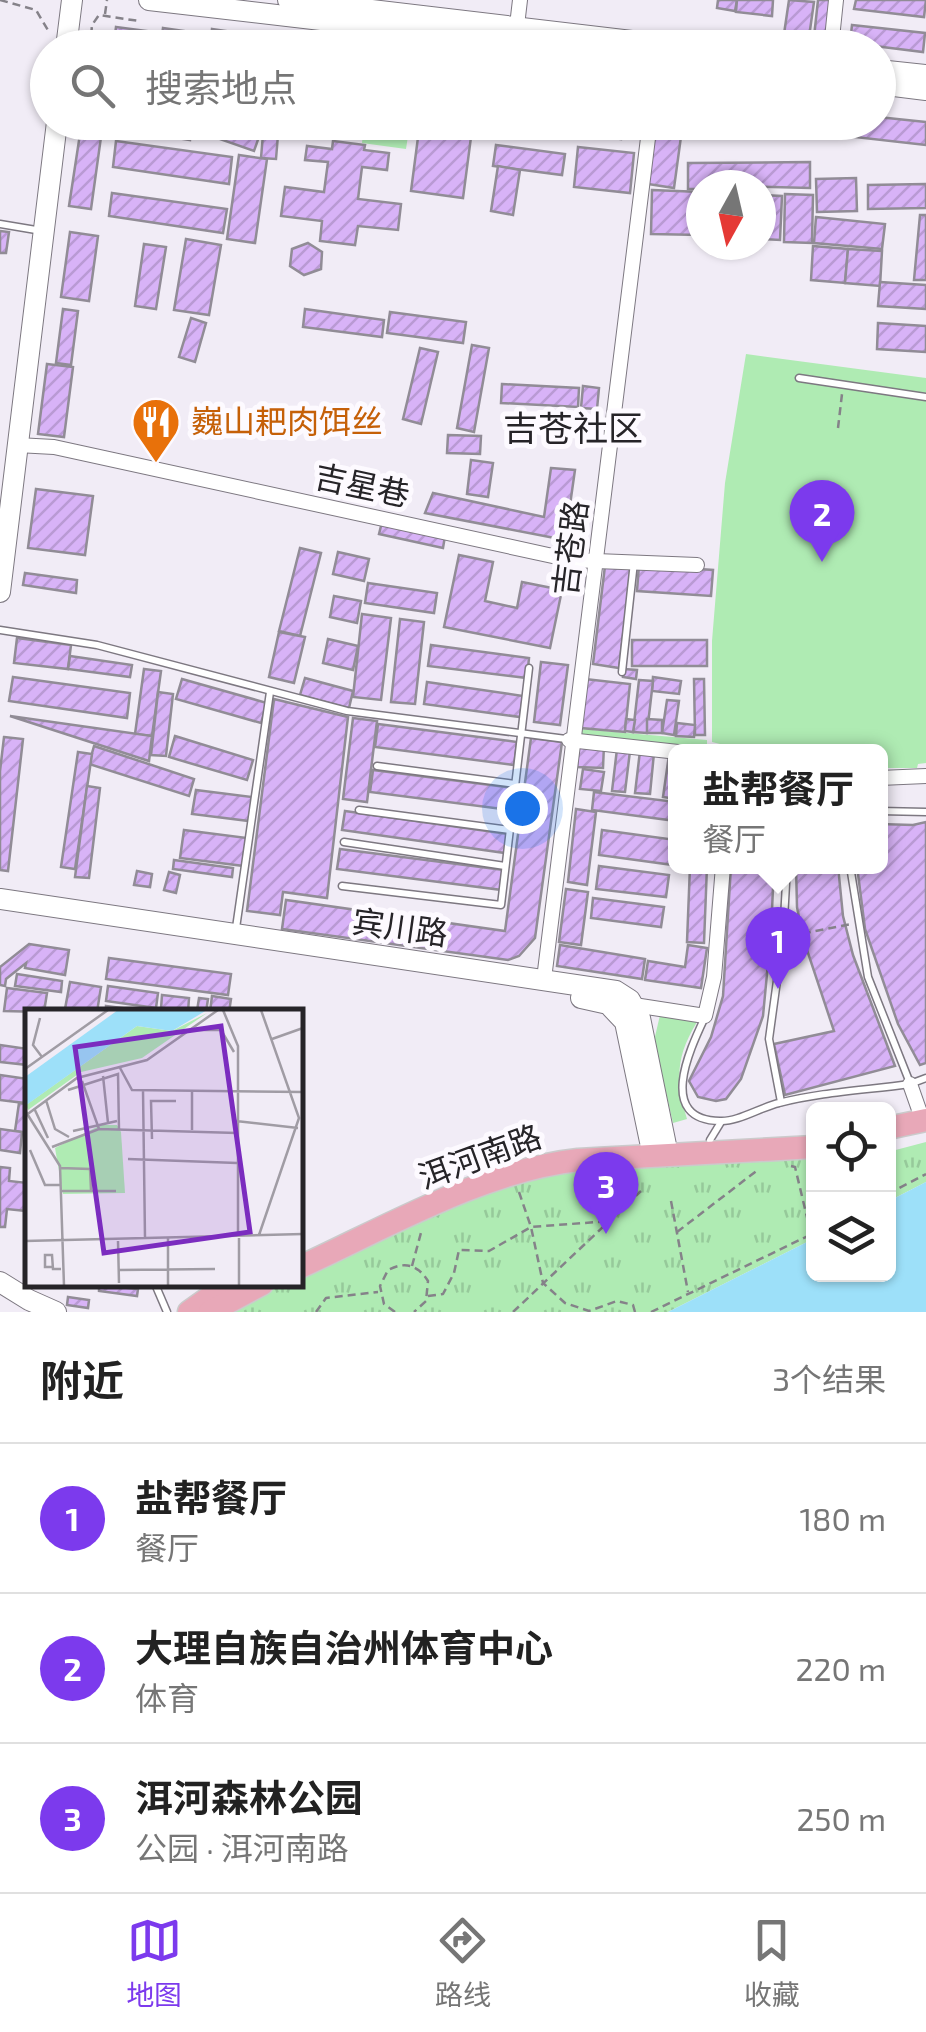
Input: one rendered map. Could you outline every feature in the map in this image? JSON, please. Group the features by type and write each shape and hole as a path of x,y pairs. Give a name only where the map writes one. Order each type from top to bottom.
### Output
{"main road":[{"path":"68,30 72,0"},
{"path":"148,0 463,30"},
{"path":"288,0 483,30"},
{"path":"896,72 926,75"},
{"path":"896,86 926,90"},
{"path":"0,592 55,140"},
{"name":"宾川路","path":"0,899 609,989 634,1005"},
{"name":"宾川路","path":"0,912 603,1002 617,1010 626,1024 659,1149"},
{"path":"634,1005 645,1034 659,1149"},
{"path":"896,1127 925,1124"},
{"path":"896,1137 925,1124"},
{"name":"洱河南路","path":"302,1266 476,1186 513,1174 568,1160 659,1149 715,1131 806,1135"},
{"name":"洱河南路","path":"302,1253 490,1168 553,1150 806,1147"},
{"path":"0,1282 56,1312"},
{"path":"200,1309 228,1287"},
{"path":"178,1312 200,1309 255,1287"}],"street":[{"path":"517,30 520,0"},
{"path":"833,30 836,0"},
{"name":"吉苍路","path":"593,560 638,140"},
{"name":"吉苍路","path":"539,978 648,140"},
{"name":"吉星巷","path":"17,445 54,447 571,560 698,565"},
{"path":"571,740 668,751"},
{"path":"888,777 926,773"},
{"path":"634,1005 705,1016 714,976 722,874"},
{"path":"910,1084 925,1124"}],"lane":[{"path":"0,224 44,232"},
{"path":"799,378 926,398"},
{"path":"622,672 634,561"},
{"path":"0,630 97,645 347,711 571,740"},
{"path":"342,886 500,905 529,668"},
{"path":"235,934 270,692"},
{"path":"377,766 515,784"},
{"path":"358,810 510,830"},
{"path":"888,810 926,812"},
{"path":"344,842 505,866"},
{"path":"780,1102 770,1039 784,937 786,874"},
{"path":"851,874 868,977 910,1084"},
{"path":"705,1016 681,1077 684,1102 715,1131 780,1102 910,1084 926,1078"},
{"path":"156,1287 167,1312"}],"path":[{"path":"0,0 36,10 47,30"},
{"path":"27,6 28,0"},
{"path":"104,16 107,0"},
{"path":"92,30 99,15 139,21"},
{"path":"838,428 843,382"},
{"path":"784,937 857,923"},
{"path":"776,1164 795,1166 806,1209"},
{"path":"677,1232 756,1170 766,1167"},
{"path":"892,1192 926,1174"},
{"path":"517,1186 543,1283 565,1303 589,1311 618,1301 633,1305 635,1312"},
{"path":"513,1312 641,1191"},
{"path":"671,1201 688,1293"},
{"path":"428,1296 444,1294 459,1250 489,1252 531,1227 610,1221"},
{"path":"412,1266 418,1234 426,1224"},
{"path":"651,1312 806,1236"},
{"path":"395,1312 384,1304 380,1292 382,1277 397,1266 412,1266 428,1281 428,1296 420,1310 414,1312"},
{"path":"316,1312 326,1298 380,1292"}],"green space":[{"path":"362,140 407,140 406,149"},
{"path":"746,354 926,378 926,763 918,764 917,768 888,768 888,744 712,742 712,641 725,483"},
{"path":"581,729 707,740 707,744 672,744 580,736"},
{"path":"660,1015 697,1022 681,1058 681,1092 687,1119 673,1123 654,1041"},
{"path":"926,1142 926,1182 896,1197 896,1192 896,1150"},
{"path":"806,1159 806,1243 668,1312 228,1312 278,1287 302,1287 302,1276 489,1192 543,1175 630,1166"}],"water":[{"path":"926,1182 926,1312 668,1312 806,1243 806,1282 896,1282 896,1197"}],"building":[{"path":"718,0 737,0 735,11 717,8"},
{"path":"737,0 773,0 772,16 736,12"},
{"path":"789,0 814,2 810,30 785,30"},
{"path":"818,0 835,0 831,30 815,30"},
{"path":"856,0 926,0 924,17 854,9"},
{"path":"852,25 925,33 923,52 896,49 896,30 851,30"},
{"path":"896,119 926,122 926,145 881,140 896,140"},
{"path":"79,140 101,140 91,209 69,206"},
{"path":"223,140 258,140 254,151"},
{"path":"262,140 278,140 276,159 261,158"},
{"path":"418,140 471,140 463,198 411,191"},
{"path":"654,140 681,140 674,188 648,184"},
{"path":"116,141 232,157 229,184 113,167"},
{"path":"333,141 389,153 387,170 362,167 358,199 401,204 398,230 358,226 355,245 320,241 322,221 281,216 285,187 324,192 328,162 305,160 307,146 332,149"},
{"path":"496,145 565,154 562,175 493,166"},
{"path":"578,147 634,153 630,193 574,187"},
{"path":"239,155 267,159 255,243 227,239"},
{"path":"810,162 810,188 776,187 776,170 688,170 688,163"},
{"path":"498,166 520,170 513,215 491,211"},
{"path":"856,178 857,211 817,212 816,179"},
{"path":"926,184 926,208 868,209 868,185"},
{"path":"652,190 686,191 686,235 651,234"},
{"path":"112,193 227,209 223,233 109,216"},
{"path":"785,194 813,195 812,243 784,242"},
{"path":"776,196 782,196 780,240 776,240"},
{"path":"920,215 926,215 926,280 914,280"},
{"path":"816,217 885,224 882,249 814,243"},
{"path":"0,231 9,232 6,253 0,253"},
{"path":"70,232 98,236 89,301 61,297"},
{"path":"186,239 221,245 209,315 174,310"},
{"path":"308,243 322,252 321,269 304,275 290,266 292,249"},
{"path":"144,244 166,247 156,309 135,306"},
{"path":"813,246 848,249 845,283 811,280"},
{"path":"848,249 882,251 880,286 845,283"},
{"path":"880,282 926,285 926,309 878,306"},
{"path":"63,309 78,311 71,365 56,363"},
{"path":"305,309 384,320 382,337 303,327"},
{"path":"390,312 466,322 463,343 387,333"},
{"path":"191,318 206,323 195,362 179,357"},
{"path":"878,323 926,326 926,352 877,349"},
{"path":"472,345 489,348 474,432 457,428"},
{"path":"420,348 438,352 421,424 403,419"},
{"path":"47,364 73,367 64,437 38,434"},
{"path":"502,384 579,388 578,407 501,403"},
{"path":"583,386 599,388 597,409 581,408"},
{"path":"448,435 481,436 480,454 447,453"},
{"path":"471,460 493,463 488,497 467,494"},
{"path":"551,468 575,470 565,540 425,513 433,493 544,517"},
{"path":"36,489 93,496 85,555 28,548"},
{"path":"382,522 445,536 443,548 379,534"},
{"path":"300,548 321,553 300,636 279,631"},
{"path":"338,552 369,559 364,581 333,574"},
{"path":"459,555 493,562 485,601 517,608 522,582 562,590 550,648 444,627"},
{"path":"639,565 713,570 711,596 637,591"},
{"path":"605,566 631,569 619,668 593,664"},
{"path":"25,573 77,580 76,593 23,585"},
{"path":"368,583 437,593 434,613 365,603"},
{"path":"334,596 361,601 357,623 330,617"},
{"path":"362,614 391,618 381,700 353,697"},
{"path":"400,619 424,622 415,704 391,702"},
{"path":"279,632 305,637 294,683 269,677"},
{"path":"17,638 71,645 68,669 14,663"},
{"path":"328,639 358,646 353,670 323,663"},
{"path":"632,640 707,640 707,666 632,666"},
{"path":"431,645 529,658 527,678 428,666"},
{"path":"70,656 132,665 130,677 68,669"},
{"path":"541,662 568,665 560,725 534,722"},
{"path":"144,669 161,671 152,736 135,734"},
{"path":"624,669 637,670 636,679 623,677"},
{"path":"13,677 130,693 127,718 9,701"},
{"path":"653,677 681,681 679,694 652,691"},
{"path":"305,678 353,691 349,708 300,695"},
{"path":"182,679 267,703 261,723 176,699"},
{"path":"585,679 630,684 625,732 581,728"},
{"path":"694,679 704,679 705,735 695,735"},
{"path":"639,680 653,681 647,733 633,732"},
{"path":"427,682 523,696 520,717 424,704"},
{"path":"158,692 173,694 166,756 151,755"},
{"path":"274,699 348,717 327,898 283,892 280,915 247,911"},
{"path":"667,700 679,701 674,735 662,733"},
{"path":"10,716 152,736 149,761"},
{"path":"353,718 377,721 367,802 343,799"},
{"path":"626,719 635,720 633,732 625,731"},
{"path":"647,719 662,720 662,733 647,733"},
{"path":"677,723 695,725 694,737 676,736"},
{"path":"378,724 517,742 514,765 375,747"},
{"path":"175,736 253,760 247,780 169,757"},
{"path":"4,737 23,739 8,871 0,870"},
{"path":"531,738 562,742 535,938 519,956 508,960 282,929 286,900 505,931"},
{"path":"579,743 604,745 603,768 577,767"},
{"path":"94,746 194,779 189,796 89,764"},
{"path":"617,749 630,751 625,792 612,791"},
{"path":"640,751 654,753 650,794 635,793"},
{"path":"78,752 92,754 75,869 61,867"},
{"path":"668,762 668,798 663,797"},
{"path":"583,769 604,772 601,791 580,789"},
{"path":"373,770 513,788 510,810 370,792"},
{"path":"87,786 100,788 89,878 75,877"},
{"path":"196,790 252,797 249,821 192,814"},
{"path":"594,792 668,801 668,820 592,810"},
{"path":"576,809 596,812 587,885 568,882"},
{"path":"345,811 508,834 505,853 342,830"},
{"path":"926,822 926,1063 920,1065 898,1024 865,929 858,874 888,874 888,824"},
{"path":"184,830 247,838 244,866 180,858"},
{"path":"602,830 668,839 668,864 599,855"},
{"path":"340,849 504,870 502,890 337,869"},
{"path":"174,860 233,868 232,877 173,869"},
{"path":"599,866 669,875 666,897 596,889"},
{"path":"137,871 152,874 150,887 134,885"},
{"path":"169,872 180,875 176,893 164,890"},
{"path":"690,874 707,874 704,943 687,942"},
{"path":"731,874 774,874 763,1016 741,1079 726,1099 716,1101 698,1097 689,1081 711,1037 723,996"},
{"path":"796,874 839,874 843,916 853,955 895,1066 785,1095 774,1044 834,1031 803,938"},
{"path":"566,889 588,892 581,945 559,942"},
{"path":"593,898 664,907 661,927 591,918"},
{"path":"29,944 69,950 65,975 25,968 26,963 6,979 5,986 0,985 0,967"},
{"path":"560,945 645,959 642,979 557,966"},
{"path":"688,945 707,948 701,988 645,980 648,961 685,967"},
{"path":"109,958 231,974 228,995 106,979"},
{"path":"17,974 62,981 61,992 15,986"},
{"path":"70,982 101,987 97,1009 65,1009"},
{"path":"108,986 158,993 156,1008 106,1001"},
{"path":"7,988 47,993 44,1009 4,1011"},
{"path":"162,995 189,998 188,1009 161,1009"},
{"path":"212,996 231,999 229,1009 210,1009"},
{"path":"199,998 208,999 206,1009 197,1009"},
{"path":"0,1045 25,1049 25,1065 0,1062"},
{"path":"0,1075 25,1079 25,1103 0,1100"},
{"path":"19,1103 25,1104 25,1133 15,1131"},
{"path":"0,1129 22,1132 20,1153 0,1150"},
{"path":"0,1167 10,1168 9,1181 25,1183 25,1211 7,1209 5,1227 0,1227"},
{"path":"99,1287 138,1289 137,1296 99,1291"},
{"path":"68,1297 89,1300 88,1308 67,1305"}],"place":[{"name":"巍山耙肉饵丝","path":"156,464"},
{"name":"大理自族自治州体育中心","path":"822,562"},
{"name":"盐帮餐厅","path":"778,989"},
{"name":"洱河森林公园","path":"606,1234"}],"district":[{"name":"吉苍社区","path":"573,429"}]}
